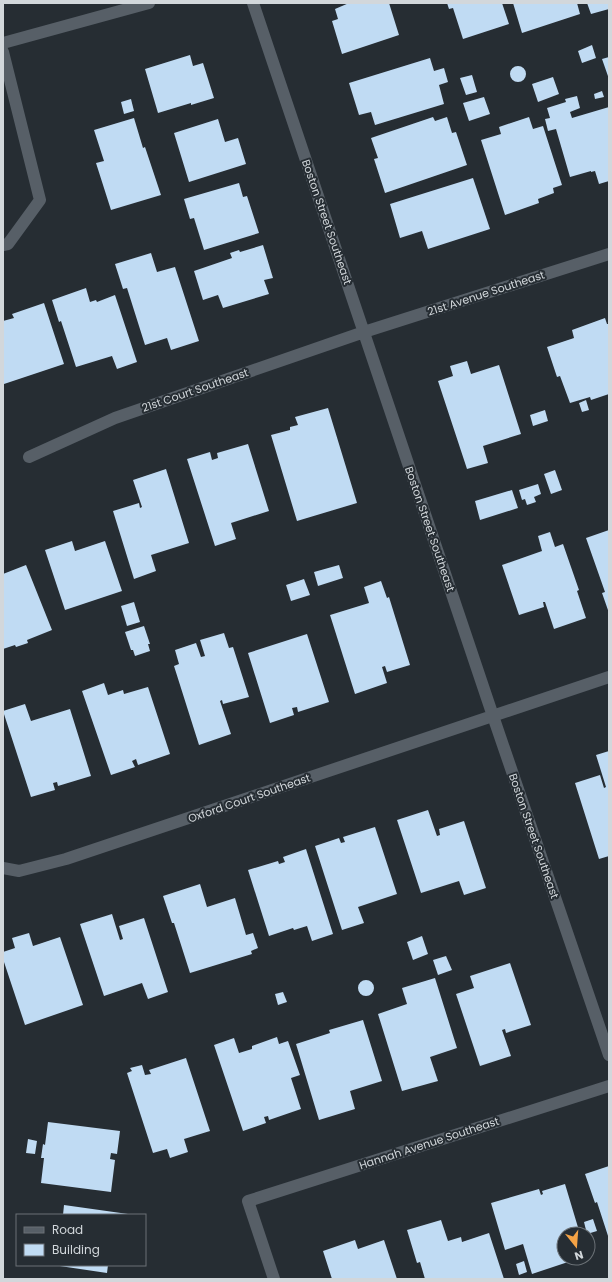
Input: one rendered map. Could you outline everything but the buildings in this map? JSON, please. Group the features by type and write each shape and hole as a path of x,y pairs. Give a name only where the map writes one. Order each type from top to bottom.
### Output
{"street":[{"path":"3,43 149,3"},
{"name":"Boston Street Southeast","path":"253,3 493,716 609,1055"},
{"path":"3,52 40,200 8,244 3,245"},
{"name":"21st Avenue Southeast","path":"364,332 609,254"},
{"name":"21st Court Southeast","path":"29,457 115,418 364,332"},
{"name":"Oxford Court Southeast","path":"3,868 19,871 66,859 609,677"},
{"name":"Hannah Avenue Southeast","path":"274,1279 248,1201 609,1086"}]}
